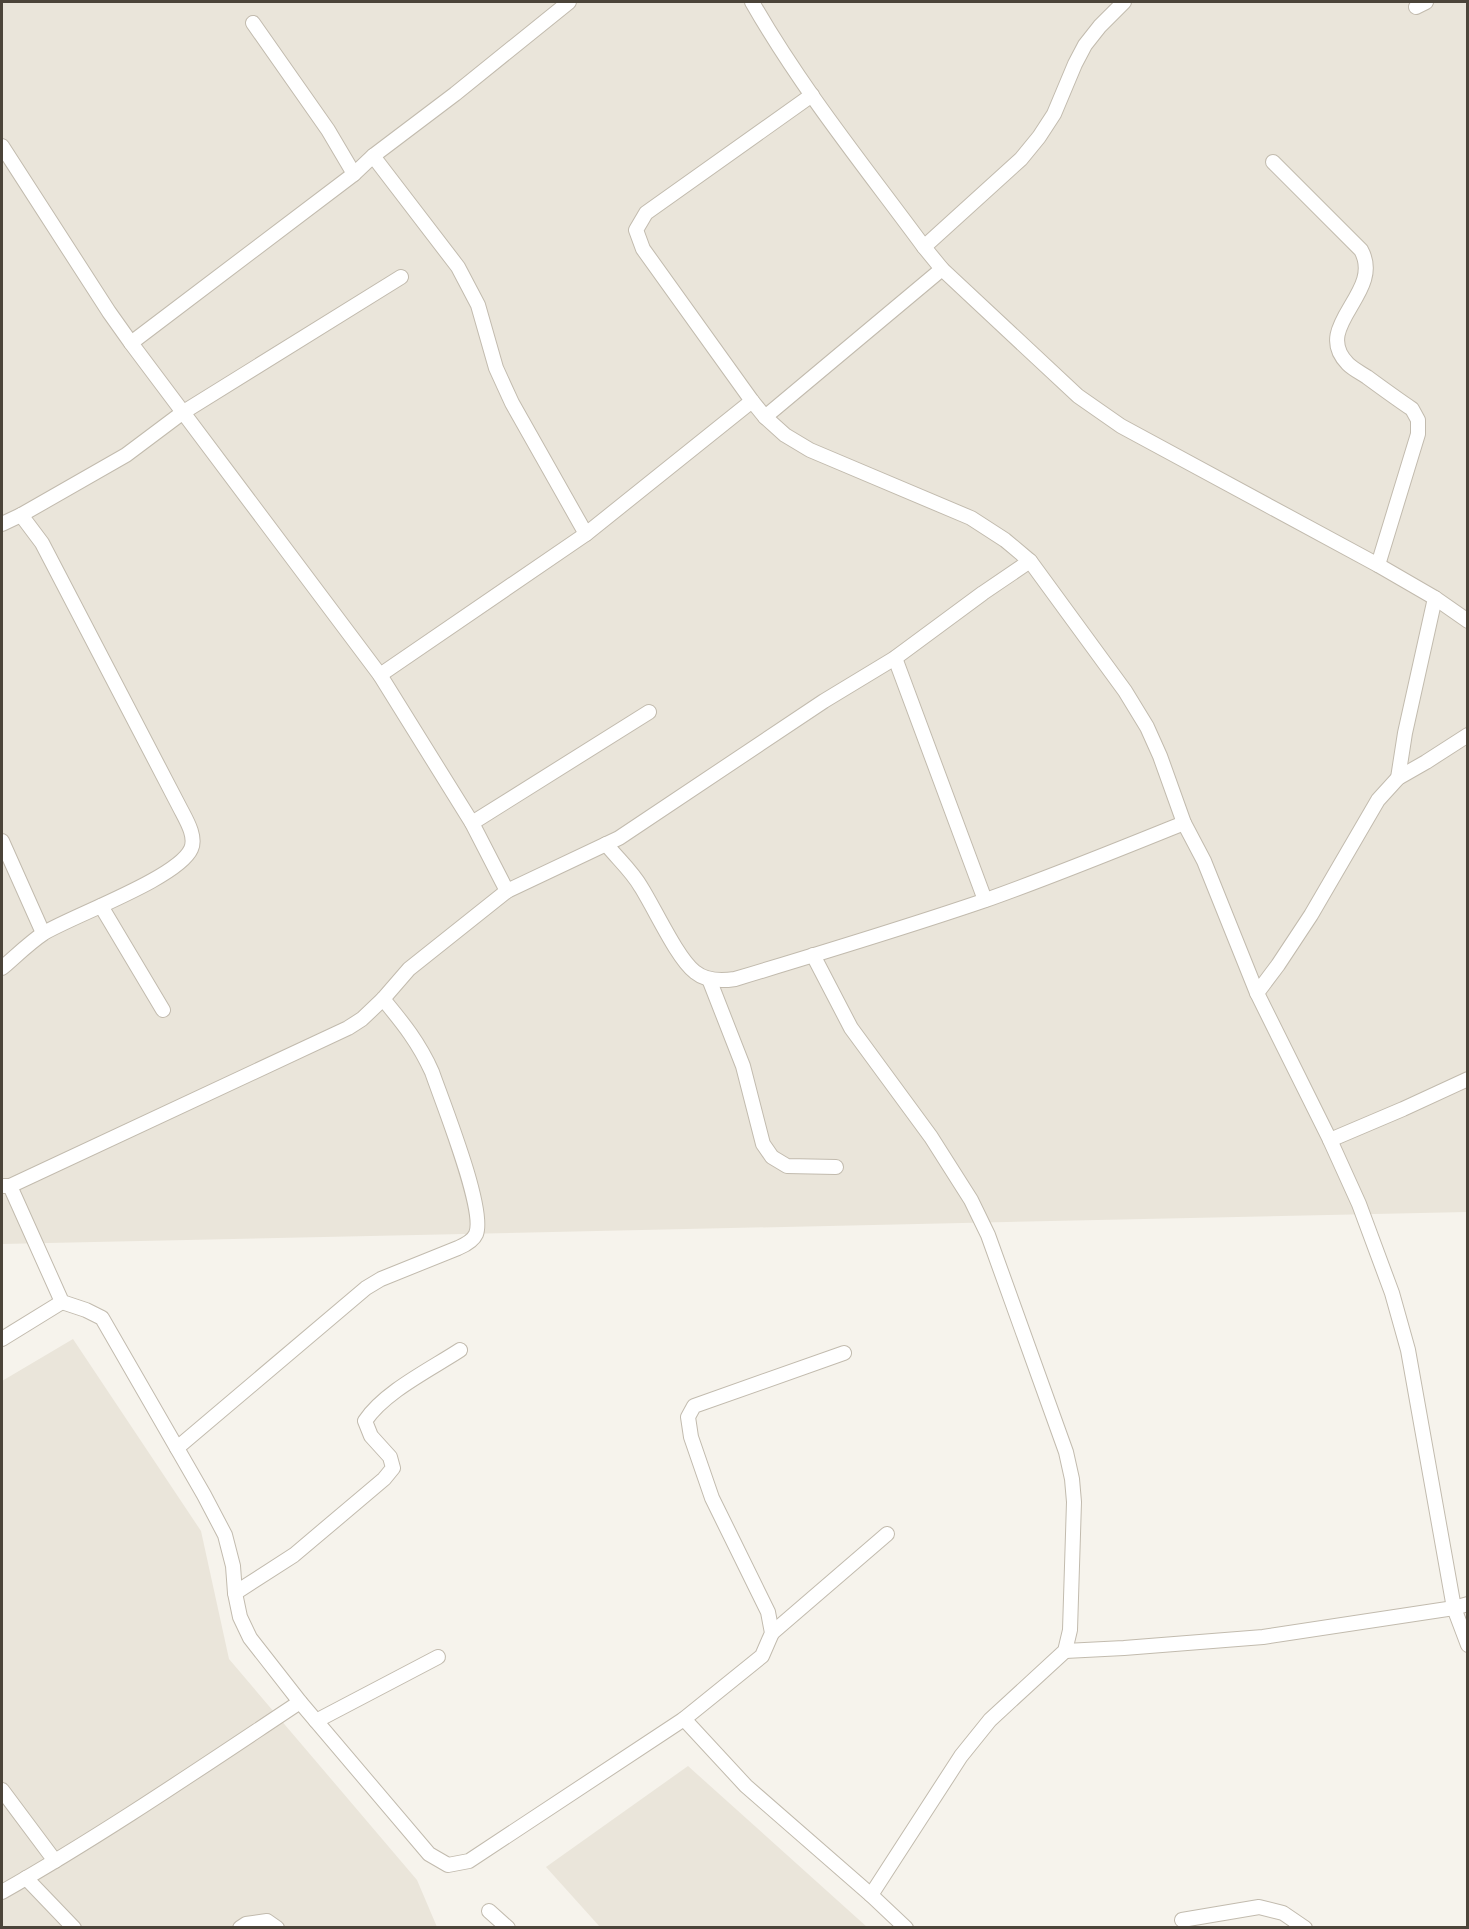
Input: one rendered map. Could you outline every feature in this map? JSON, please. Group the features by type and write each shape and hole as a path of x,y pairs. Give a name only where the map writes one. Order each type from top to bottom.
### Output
{"street":[{"path":"131,343 354,174 569,2"},
{"path":"752,2 812,95 924,248 942,268 1078,396 1112,420 1378,565 1435,598 1467,621"},
{"path":"924,248 1021,159 1039,137 1054,114 1085,45 1124,2"},
{"path":"253,23 328,130 354,174"},
{"path":"812,95 646,213 636,230 643,249 752,400 765,417 785,435 810,450 971,518 1005,540 1030,561 1125,691 1147,727 1184,823 1204,861 1257,993 1330,1140 1359,1204 1388,1282 1408,1350 1467,1645"},
{"path":"2,146 131,343 380,675 472,823 507,891"},
{"path":"374,156 458,267 478,305 496,368 586,534"},
{"path":"1273,162 1361,250 1367,261 1366,279 1338,328 1337,343 1347,363 1412,409 1418,420 1418,434 1378,565"},
{"path":"765,417 942,268"},
{"path":"2,524 126,455 182,413 401,277"},
{"path":"380,675 586,534 752,400"},
{"path":"2,968 44,933 177,866 191,849 191,831 42,543 21,515"},
{"path":"887,1534 772,1633 762,1656 684,1719 469,1861 448,1865 429,1854 300,1702 250,1638 240,1617 233,1566 225,1535 204,1495 102,1318 62,1302 6,1186 348,1028 362,1019 383,999 409,969 507,891 619,838 824,701 895,658 982,593 1030,561"},
{"path":"1398,778 1405,733 1435,598"},
{"path":"895,658 985,900"},
{"path":"472,823 649,712"},
{"path":"1257,993 1311,915 1378,800 1398,778 1467,735"},
{"path":"606,844 640,884 685,963 697,974 724,981 985,900 1184,823"},
{"path":"2,841 44,933"},
{"path":"101,906 163,1010"},
{"path":"813,955 851,1028 950,1165 988,1235 1066,1452 1074,1502 1070,1630 1065,1651 990,1720 961,1756 872,1895"},
{"path":"710,979 743,1066 763,1144 772,1157 787,1166 836,1167"},
{"path":"177,1448 366,1288 381,1279 458,1248 470,1242 476,1235 476,1200 432,1072 411,1032 383,999"},
{"path":"1330,1140 1467,1079"},
{"path":"2,1339 62,1302"},
{"path":"235,1593 294,1555 384,1479 393,1468 390,1457 371,1436 365,1421 373,1410 394,1393 460,1350"},
{"path":"772,1633 768,1612 712,1498 691,1437 688,1417 694,1406 844,1353"},
{"path":"1065,1651 1263,1637 1461,1606"},
{"path":"316,1721 438,1657"},
{"path":"2,1892 55,1861 300,1702"},
{"path":"684,1719 746,1786 872,1895 906,1928"},
{"path":"2,1790 55,1861"},
{"path":"26,1878 74,1928"},
{"path":"1182,1920 1259,1907 1283,1913 1305,1928"},
{"path":"489,1911 508,1928"},
{"path":"240,1928 246,1924 267,1921 277,1928"}],"shaded area":[{"path":"2,2 1467,2 1467,1212 2,1244"},
{"path":"73,1339 201,1531 229,1659 417,1880 437,1927 2,1927 2,1381"},
{"path":"688,1766 867,1927 600,1927 546,1867"}]}
